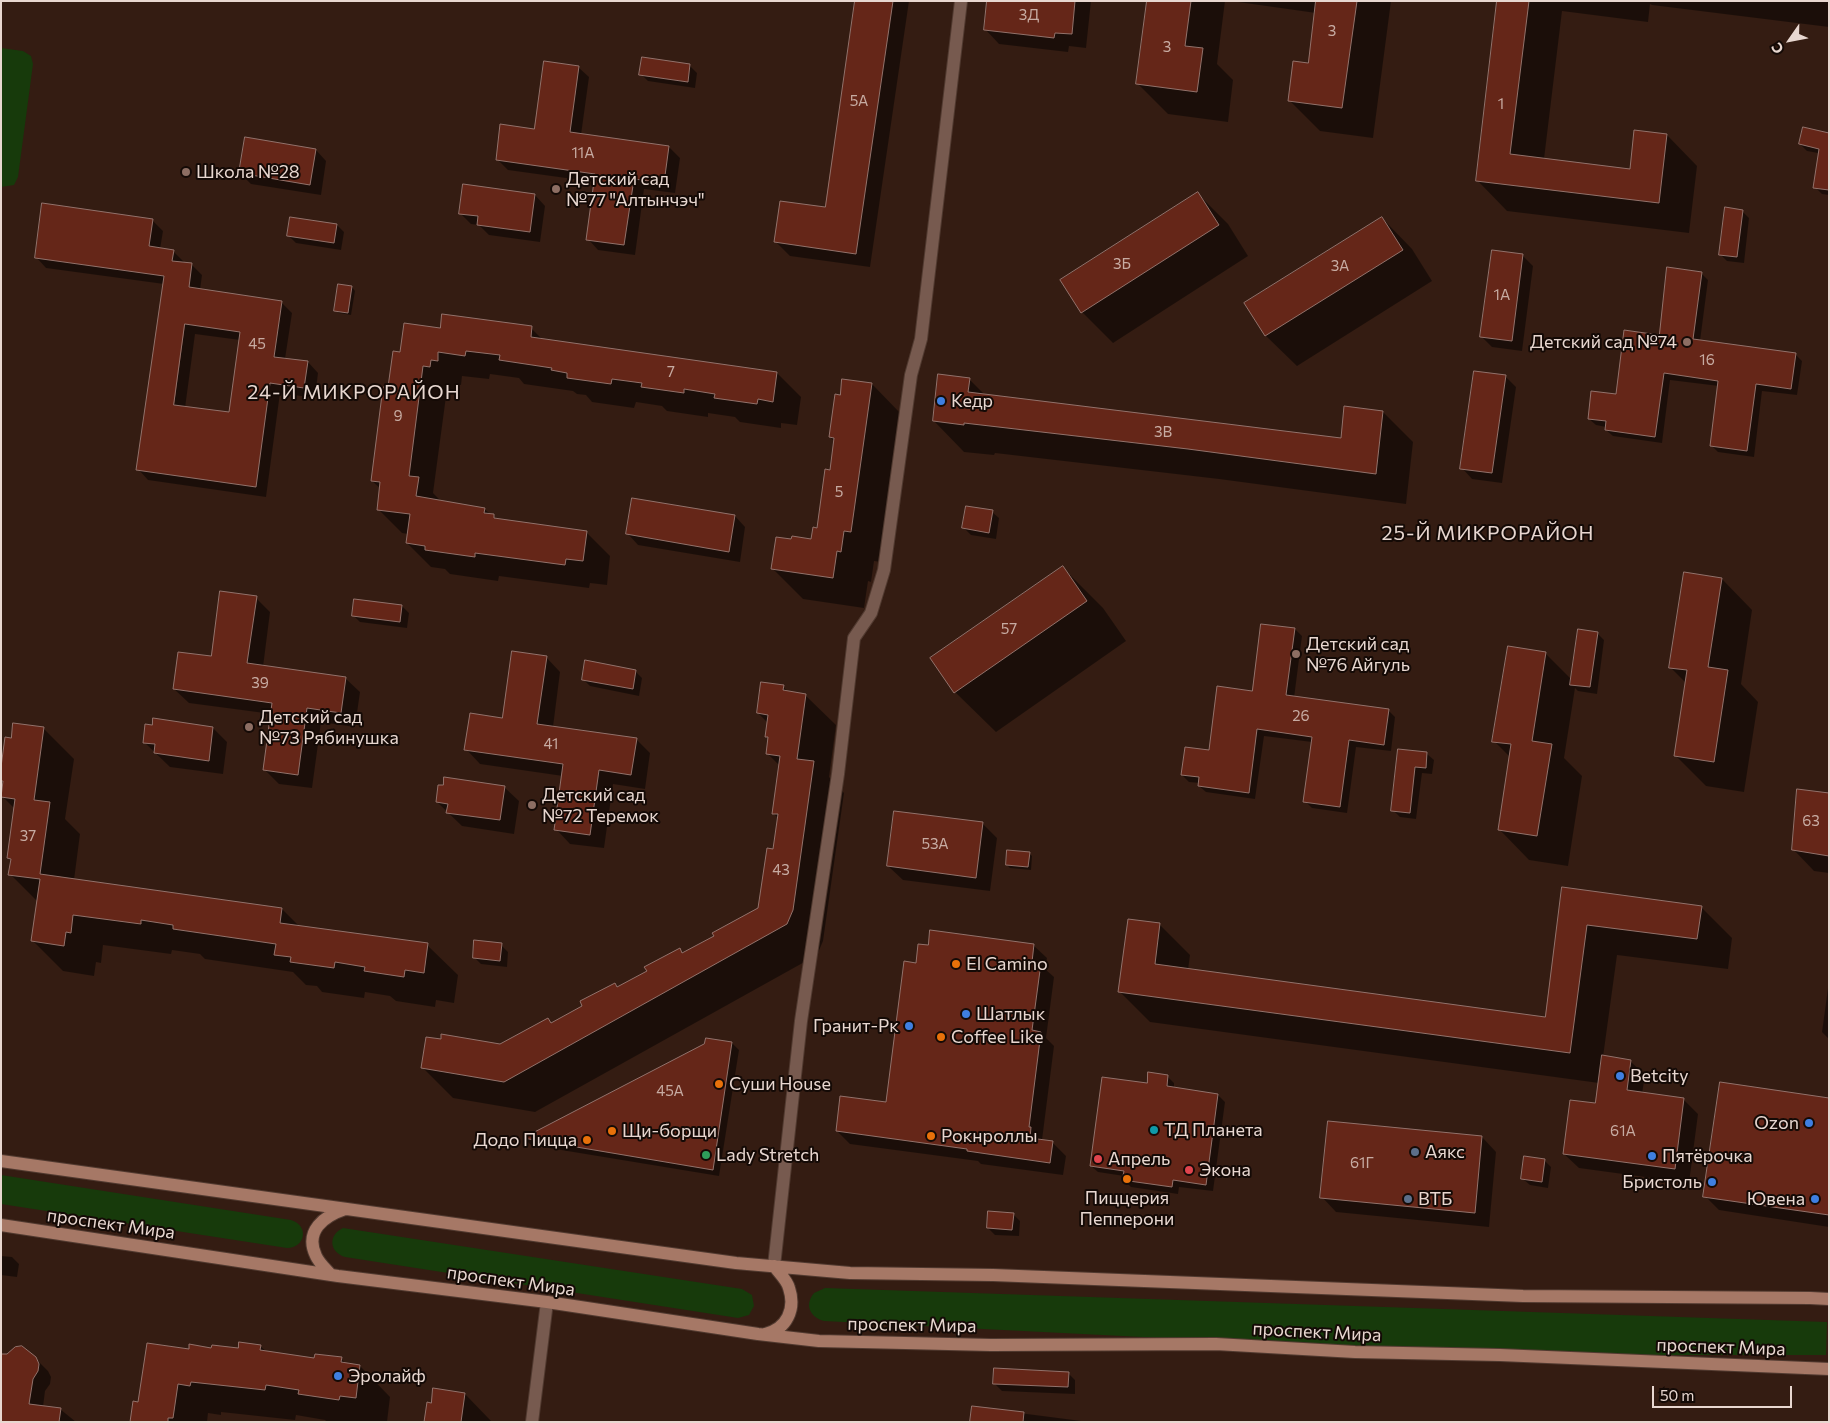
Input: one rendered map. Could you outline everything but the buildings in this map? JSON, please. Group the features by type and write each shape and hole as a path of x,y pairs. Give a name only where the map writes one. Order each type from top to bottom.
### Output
{"main road":[{"path":"1,1161 727,1262 850,1273 993,1275 1523,1296 1810,1298 1829,1300"},
{"path":"331,1274 316,1256 314,1238 318,1226 326,1217 345,1209"},
{"name":"проспект Мира","path":"1,1225 331,1274 547,1302 758,1334 819,1341 991,1345 1216,1344 1355,1352 1500,1355 1829,1369"},
{"path":"758,1334 776,1330 785,1322 791,1311 792,1299 789,1286 774,1266"}],"street":[{"path":"774,1266 801,1021 838,774 854,638 871,613 884,570 911,375 921,339 961,1"},
{"path":"532,1422 547,1302"}],"green space":[{"path":"1,48 23,51 31,56 33,64 18,177 14,185 1,187"},
{"path":"1,1175 291,1220 301,1226 303,1236 298,1244 287,1248 1,1204"},
{"path":"343,1228 742,1289 752,1295 754,1306 749,1315 738,1318 345,1257 336,1251 332,1243 335,1235"},
{"path":"825,1288 1827,1322 1826,1355 1500,1355 824,1321 812,1314 809,1302 814,1293"}],"place":[{"name":"Школа №28","path":"186,172"},
{"name":"Детский сад №77 \"Алтынчэч\"","path":"556,189"},
{"name":"Детский сад №74","path":"1687,342"},
{"name":"Кедр","path":"941,401"},
{"name":"Детский сад №76 Айгуль","path":"1296,654"},
{"name":"Детский сад №73 Рябинушка","path":"249,727"},
{"name":"Детский сад №72 Теремок","path":"532,805"},
{"name":"El Camino","path":"956,964"},
{"name":"Шатлык","path":"966,1014"},
{"name":"Гранит-Рк","path":"909,1026"},
{"name":"Coffee Like","path":"941,1037"},
{"name":"Betcity","path":"1620,1076"},
{"name":"Суши House","path":"719,1084"},
{"name":"Ozon","path":"1809,1123"},
{"name":"ТД Планета","path":"1154,1130"},
{"name":"Щи-борщи","path":"612,1131"},
{"name":"Рокнроллы","path":"931,1136"},
{"name":"Додо Пицца","path":"587,1140"},
{"name":"Аякс","path":"1415,1152"},
{"name":"Lady Stretch","path":"706,1155"},
{"name":"Пятёрочка","path":"1652,1156"},
{"name":"Апрель","path":"1098,1159"},
{"name":"Экона","path":"1189,1170"},
{"name":"Пиццерия Пепперони","path":"1127,1179"},
{"name":"Бристоль","path":"1712,1182"},
{"name":"ВТБ","path":"1408,1199"},
{"name":"Ювена","path":"1815,1199"},
{"name":"Эролайф","path":"338,1376"}],"district":[{"name":"24-Й МИКРОРАЙОН","path":"354,392"},
{"name":"25-Й МИКРОРАЙОН","path":"1488,533"}]}
